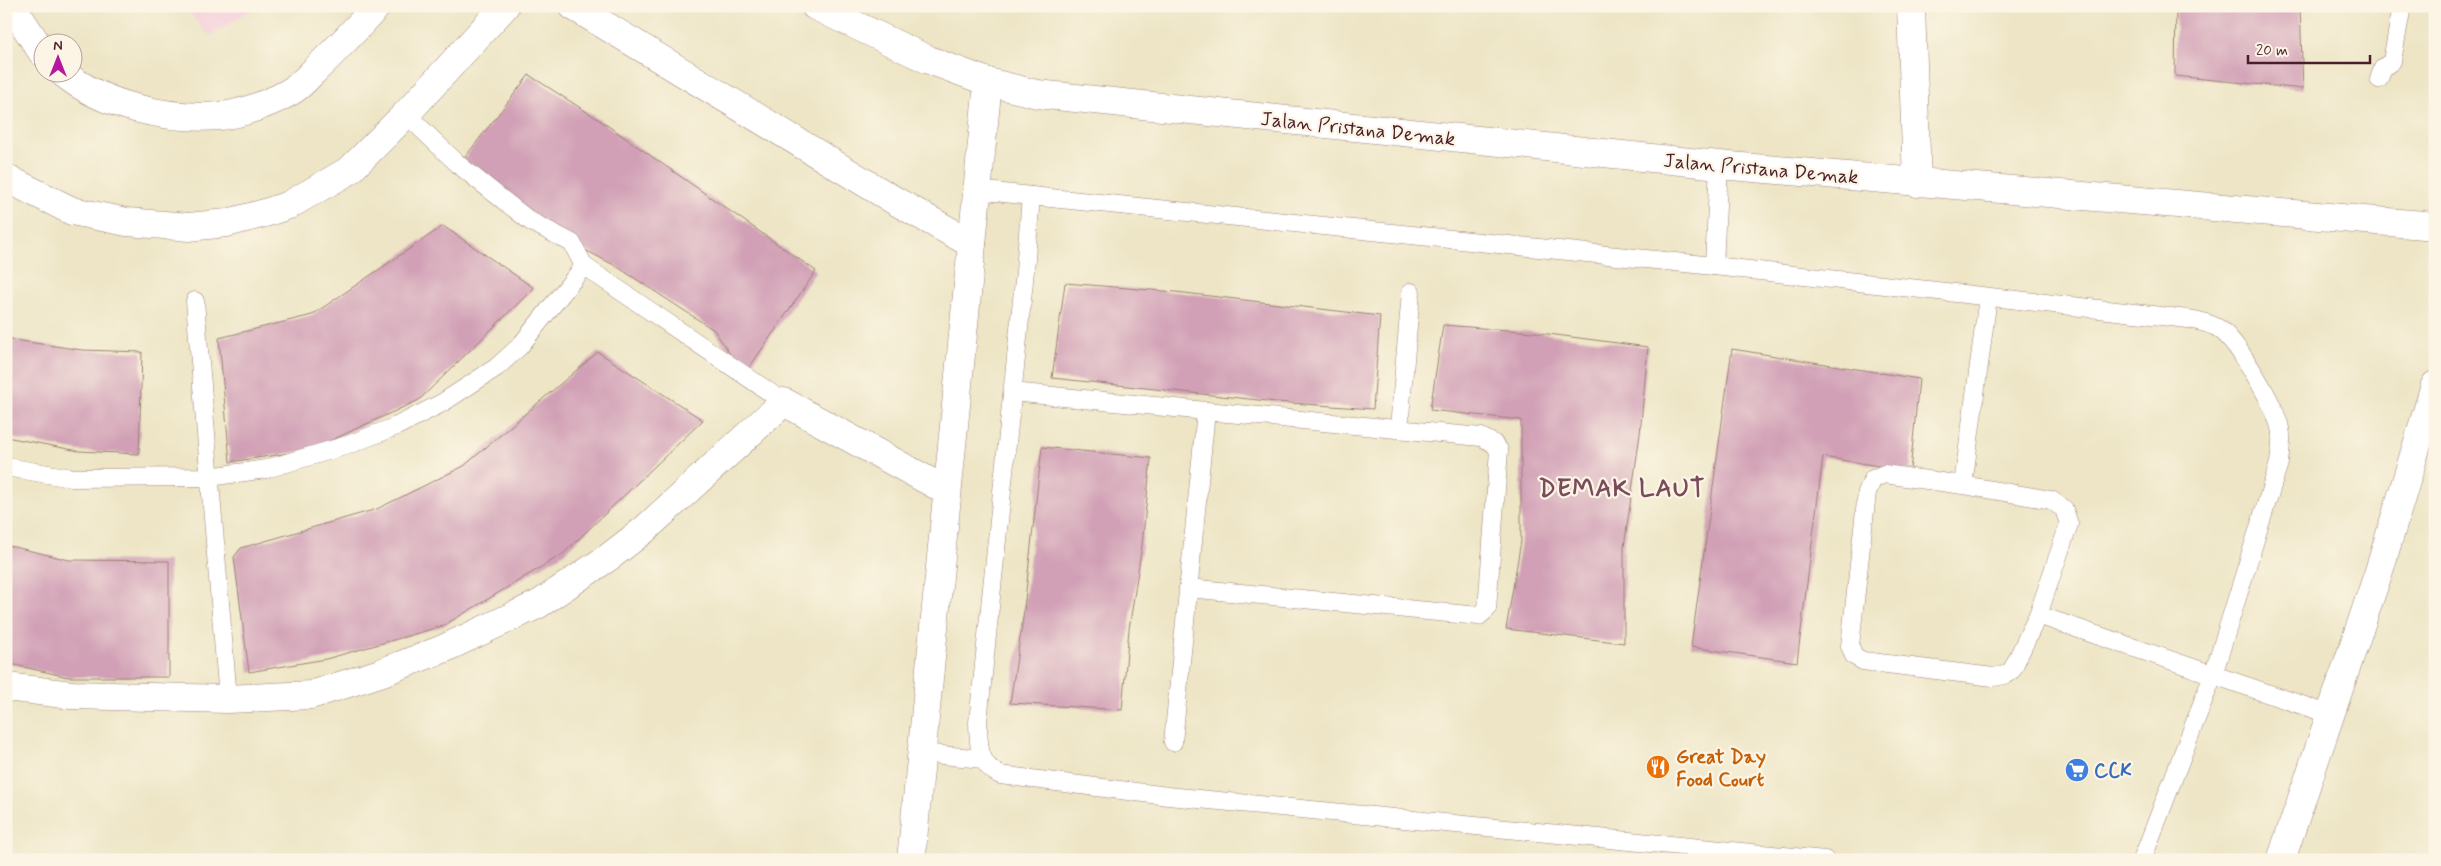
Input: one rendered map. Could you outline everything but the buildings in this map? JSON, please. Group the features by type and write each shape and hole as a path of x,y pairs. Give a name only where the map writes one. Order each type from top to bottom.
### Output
{"street":[{"path":"12,6 32,37"},
{"path":"77,82 117,103 170,115 223,116 262,104 294,90 338,49 377,6"},
{"path":"6,178 72,211 127,222 189,227 227,223 289,204 350,170 406,114 505,6"},
{"path":"573,6 892,199 972,244"},
{"name":"Jalan Pristana Demak","path":"815,6 929,60 988,82 1038,94 1719,165 2435,226"},
{"path":"1911,6 1917,183"},
{"path":"910,860 988,82"},
{"path":"2281,860 2379,571 2435,385"},
{"path":"6,687 72,695 228,699 311,695 380,673 442,649 539,604 609,557 644,530 784,402 947,491"}],"lane":[{"path":"2379,79 2383,68 2392,61 2402,6"},
{"path":"406,114 459,165 530,221 572,243 584,266 784,402"},
{"path":"1714,266 1719,165"},
{"path":"977,190 1714,266 2205,322 2219,328 2230,338 2258,381 2281,429 2279,463 2213,675 2142,860"},
{"path":"1031,196 978,722 983,759 986,766 1000,775 1168,796 1825,860"},
{"path":"6,468 72,478 209,477 266,469 348,445 397,426 442,403 497,367 520,346 584,266"},
{"path":"1399,428 1411,292"},
{"path":"1963,485 1988,297"},
{"path":"195,301 228,699"},
{"path":"1012,392 1481,436 1493,443 1499,450 1487,609 1479,616 1188,588"},
{"path":"1173,742 1206,411"},
{"path":"1884,474 1963,485 2051,500 2064,509 2069,524 2038,615 2012,670 2005,675 1992,677 1863,661 1854,656 1850,646 1851,636 1867,492 1873,479 1884,474"},
{"path":"2038,615 2331,715"},
{"path":"921,753 983,759"}],"shaded area":[{"path":"183,6 257,6 210,36"}],"place":[{"name":"Great Day Food Court","path":"1658,767"},
{"name":"CCK","path":"2077,770"}],"district":[{"name":"DEMAK LAUT","path":"1622,487"}]}
